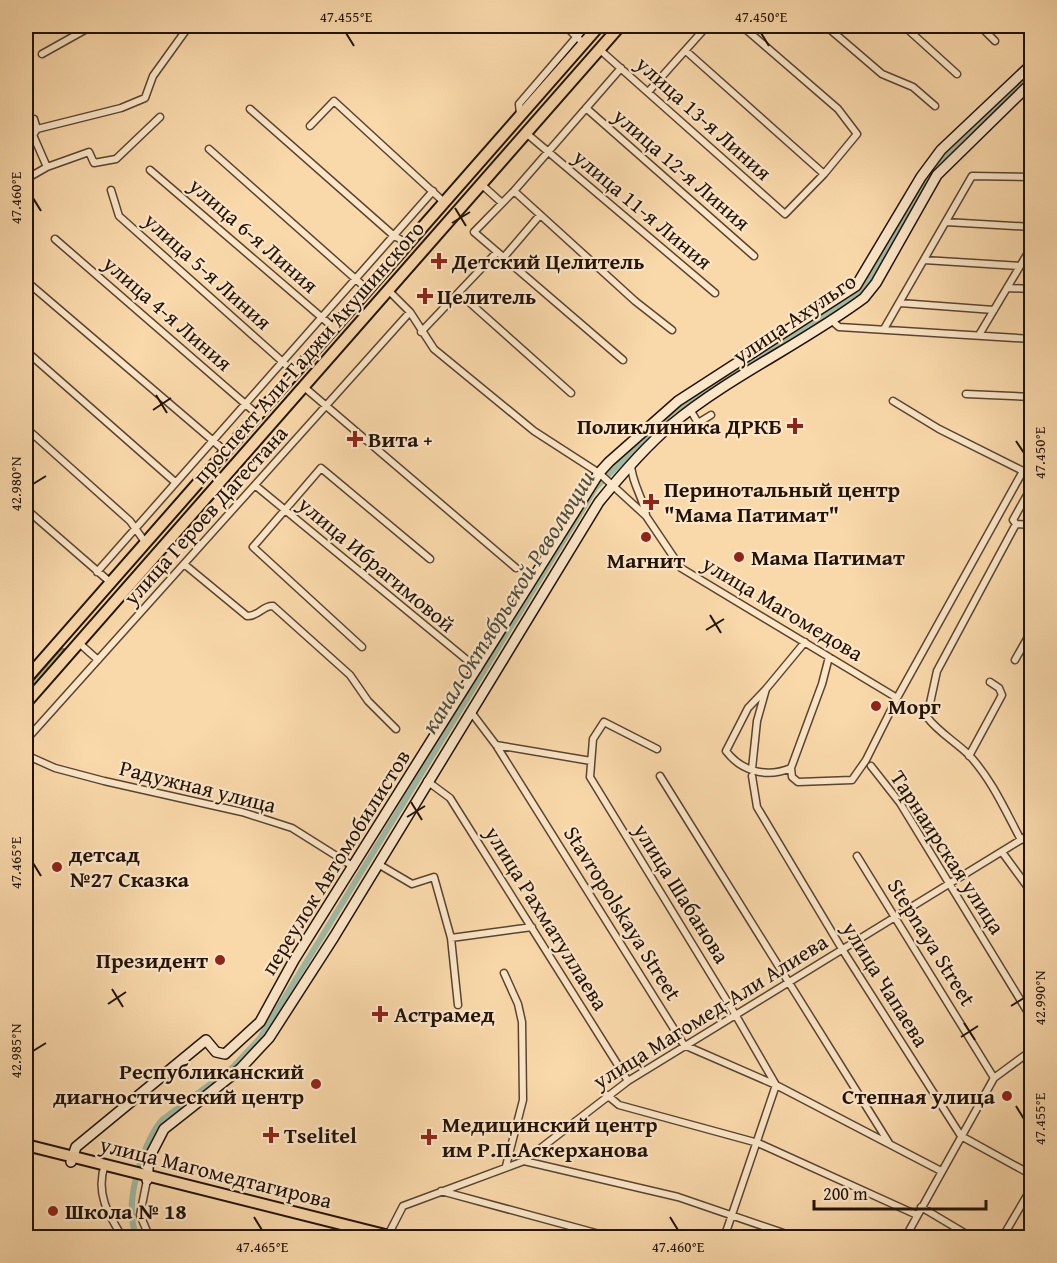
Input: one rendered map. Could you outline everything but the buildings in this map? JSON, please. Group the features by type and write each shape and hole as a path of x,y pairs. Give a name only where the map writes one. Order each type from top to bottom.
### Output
{"main road":[{"name":"проспект Али-Гаджи Акушинского","path":"26,678 520,117 580,40 599,26"},
{"name":"проспект Али-Гаджи Акушинского","path":"26,703 620,26"},
{"name":"переулок Автомобилистов","path":"72,1159 76,1147 206,1040 216,1052 225,1054 260,1022 294,960 354,868 599,474 678,400 856,286 921,177 941,150 1032,64"},
{"name":"улица Ахульго","path":"611,484 691,411 831,320 868,293 927,190 948,161 1032,82"},
{"path":"520,117 529,117 532,120 529,130"},
{"path":"146,1176 149,1158 167,1125 240,1069 269,1038 611,484"},
{"path":"174,510 179,522 186,520"},
{"path":"61,636 77,646"},
{"name":"улица Магомедтагирова","path":"26,1145 365,1235 390,1237"},
{"name":"улица Магомедтагирова","path":"26,1151 72,1159"}],"street":[{"path":"42,54 92,26"},
{"path":"47,167 33,135 37,129 131,104 145,98 153,76 189,26"},
{"path":"565,26 580,40 586,26"},
{"path":"649,91 707,26"},
{"path":"686,51 824,174 857,134 838,109 742,26"},
{"path":"826,26 882,74 913,87 935,106"},
{"path":"903,26 957,74"},
{"path":"980,26 995,41"},
{"name":"улица 13-я Линия","path":"599,49 785,214 824,174"},
{"path":"621,68 514,191 474,232 580,326 623,360"},
{"path":"310,126 334,101 445,203"},
{"name":"улица 12-я Линия","path":"586,108 754,256"},
{"path":"250,109 393,235 408,244"},
{"path":"26,179 47,167 89,152 94,163 116,159 160,117"},
{"path":"34,119 37,129"},
{"name":"улица 11-я Линия","path":"529,130 548,152 715,293"},
{"path":"209,149 368,290"},
{"name":"улица 6-я Линия","path":"150,170 334,328"},
{"path":"884,329 972,176 1032,177"},
{"path":"481,184 502,203"},
{"name":"улица 5-я Линия","path":"111,190 119,216 294,372"},
{"path":"97,572 433,191"},
{"path":"514,191 635,301 672,330"},
{"path":"504,257 540,215"},
{"path":"946,222 1032,227"},
{"name":"улица 4-я Линия","path":"55,240 257,414"},
{"path":"979,335 1032,246"},
{"path":"421,332 460,294 497,252"},
{"path":"924,260 1020,266"},
{"path":"26,281 225,451"},
{"path":"1007,288 1032,289"},
{"path":"388,290 410,312 434,349 534,431 599,474"},
{"path":"460,294 571,393"},
{"path":"900,303 994,310"},
{"name":"улица Героев Дагестана","path":"26,740 410,312"},
{"path":"831,320 839,327 1032,339"},
{"path":"26,351 175,482"},
{"path":"304,387 516,568"},
{"path":"966,394 1032,397"},
{"path":"829,657 822,684 792,768 792,777 798,782 852,780 866,760 897,698 1023,471 939,429 893,401"},
{"path":"691,411 698,423 711,415"},
{"path":"26,428 135,527 145,542"},
{"path":"632,463 631,477 643,498 646,516"},
{"path":"362,646 253,547 321,468 430,559"},
{"name":"улица Магомедова","path":"599,474 646,516 681,568 897,698"},
{"name":"улица Ибрагимовой","path":"256,486 478,669"},
{"path":"1021,840 997,793 969,756 927,717 937,671 1031,488"},
{"path":"26,509 110,582"},
{"path":"1014,522 1032,525"},
{"path":"184,564 247,616 255,615 267,606 273,606 334,660 396,729"},
{"path":"1015,660 1032,630"},
{"path":"792,768 776,774 752,773 735,762 726,751 747,708 805,642"},
{"path":"77,646 98,660"},
{"path":"969,756 1002,695 999,688 990,682"},
{"name":"улица Чапаева","path":"766,689 757,721 752,773 757,807 842,949 961,1136 1032,1175"},
{"name":"Stavropolskaya Street","path":"471,712 496,746 684,1045"},
{"name":"улица Шабанова","path":"657,749 604,722 592,739 590,777 776,1085"},
{"path":"496,746 591,761"},
{"name":"Радужная улица","path":"26,755 55,768 242,812 292,828 354,868"},
{"name":"Тарнаирская улица","path":"871,766 900,803 1032,1018"},
{"path":"660,776 890,1143"},
{"name":"улица Рахматуллаева","path":"428,781 450,798 628,1081"},
{"name":"улица Магомед-Али Алиева","path":"390,1237 403,1206 524,1161 628,1081 1032,833"},
{"path":"1002,852 1032,892"},
{"name":"Stepnaya Street","path":"857,856 994,1078"},
{"path":"378,864 412,884 434,877 451,938 458,1005"},
{"path":"451,938 532,927"},
{"path":"504,974 518,1004 522,1022 523,1100 506,1166"},
{"path":"684,1045 776,1085 941,1171"},
{"path":"905,1238 994,1078 1032,1050"},
{"path":"724,1238 776,1085"},
{"path":"607,1095 619,1105 758,1143 917,1215"},
{"path":"524,1161 678,1197 798,1238"},
{"path":"104,1167 100,1188 103,1202 123,1238"},
{"path":"146,1176 140,1215 150,1238"},
{"path":"1002,1238 1032,1187"},
{"path":"440,1191 614,1238"},
{"path":"921,1207 973,1238"}],"green space":[{"path":"61,649 65,649 26,695 26,689"}],"waterway":[{"name":"канал Октябрьской Революции","path":"138,1238 133,1226 133,1194 147,1144 162,1120 232,1068 260,1038 596,487 673,411 848,301 865,287 934,169 1032,74"}],"place":[{"name":"Детский Целитель","path":"439,261"},
{"name":"Целитель","path":"425,296"},
{"name":"Поликлиника ДРКБ","path":"795,426"},
{"name":"Вита +","path":"355,439"},
{"name":"Перинотальный центр \"Мама Патимат\"","path":"651,502"},
{"name":"Магнит","path":"646,537"},
{"name":"Мама Патимат","path":"739,557"},
{"name":"Морг","path":"876,706"},
{"name":"детсад №27 Сказка","path":"57,867"},
{"name":"Президент","path":"220,960"},
{"name":"Астрамед","path":"380,1014"},
{"name":"Республиканский диагностический центр","path":"316,1084"},
{"name":"Степная улица","path":"1007,1096"},
{"name":"Tselitel","path":"271,1135"},
{"name":"Медицинский центр им Р.П.Аскерханова","path":"429,1137"},
{"name":"Школа № 18","path":"53,1211"}]}
